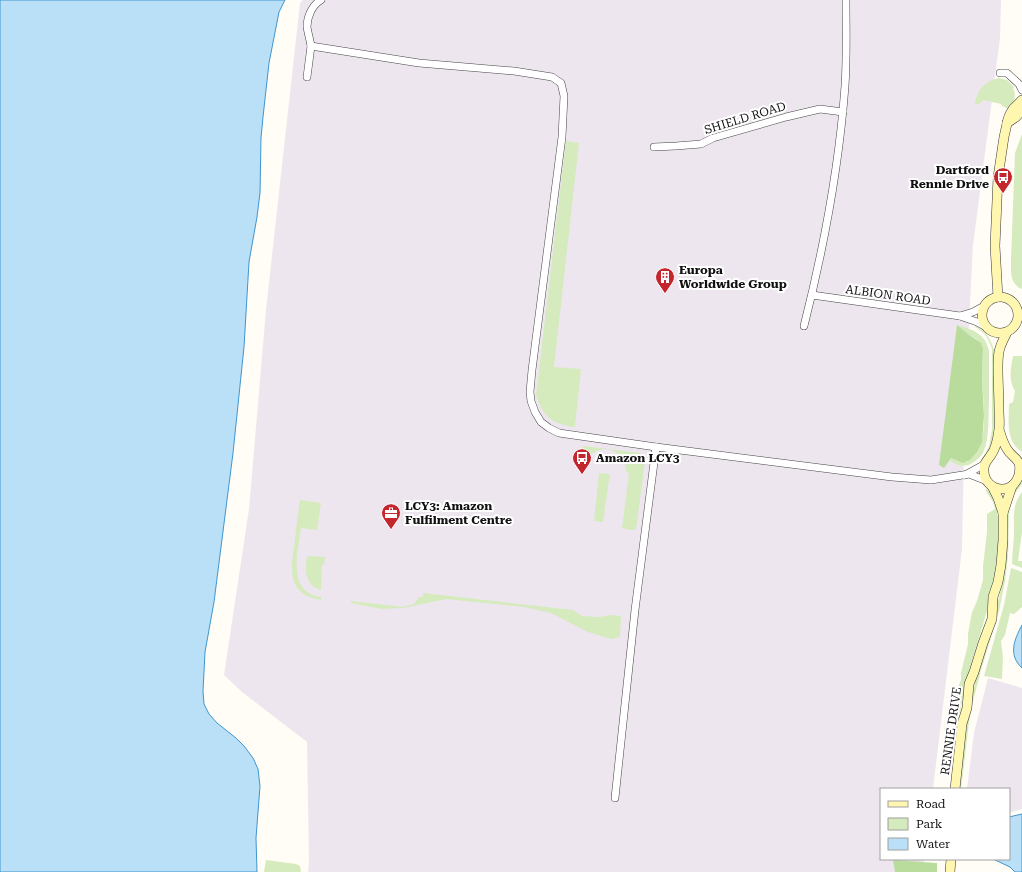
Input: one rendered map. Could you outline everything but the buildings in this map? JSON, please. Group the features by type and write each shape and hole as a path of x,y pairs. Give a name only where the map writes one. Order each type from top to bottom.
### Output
{"street":[{"path":"307,77 311,46 307,26 310,11 318,1 321,0"},
{"path":"804,326 812,295 839,154 845,84 846,0"},
{"path":"311,46 419,63 514,71 552,77 561,83 564,96 562,137 530,392 531,402 535,412 541,422 549,428 558,433 892,477 931,480 969,474 1002,489 1012,486"},
{"path":"1000,73 1007,73 1019,84 1022,90"},
{"path":"984,306 988,301 998,297 994,246 998,177 1007,123 1012,112 1022,100"},
{"name":"SHIELD ROAD","path":"654,147 701,144 713,138 778,119 820,109 843,112"},
{"path":"1007,123 1016,117 1022,110"},
{"name":"ALBION ROAD","path":"812,295 960,316 977,322 988,329"},
{"name":"RENNIE DRIVE","path":"955,788 962,724 967,708 969,684 992,619 993,598 998,582 1004,540 1003,513 998,498 984,473 985,464 987,459 991,456 995,446 999,429 999,354 1007,332 1016,325 1018,313 1016,306 1011,301 998,297"},
{"name":"ALBION ROAD","path":"960,316 973,312 984,306"},
{"name":"RENNIE DRIVE","path":"984,306 982,311 983,322 988,329 999,354"},
{"path":"988,329 995,333 1001,334 1007,332"},
{"name":"RENNIE DRIVE","path":"999,429 1007,450 1015,457 1020,468 1019,478 1012,486 1003,513"},
{"path":"615,798 634,618 656,447"},
{"path":"991,456 1001,452 1011,454"},
{"path":"965,475 985,464"},
{"path":"950,872 951,860"}],"shaded area":[{"path":"303,0 1001,0 1000,38 973,245 965,402 962,549 933,788 880,788 880,860 924,860 923,872 308,872 307,742 242,692 224,675 249,509 266,310 300,3"},
{"path":"988,678 1022,688 1022,809 1010,813 1010,788 967,788 974,733"}],"green space":[{"path":"999,78 1007,80 1014,87 1014,99 1009,109 1001,104 984,100 975,105 977,95 982,87 989,81"},
{"path":"1022,134 1022,289 1015,284 1011,268 1015,153"},
{"path":"566,141 579,143 554,367 581,369 575,427 560,424 545,414 536,395"},
{"path":"957,325 968,328 982,336 989,351 987,440 983,453 980,457 969,465 963,466 949,460 951,458 961,462 967,462 975,454 982,438 984,428 982,379 983,349 976,339"},
{"path":"957,325 981,343 983,349 982,379 984,416 982,442 977,452 970,460 963,463 951,458 944,468 939,465"},
{"path":"975,326 988,336 994,350 994,429 991,445 984,459 983,458 989,446 992,430 992,349 986,336"},
{"path":"1013,356 1022,356 1022,452 1013,442 1009,430 1009,404 1013,402 1015,391 1011,383"},
{"path":"584,446 640,453 644,456 645,461 636,530 622,528 629,473 626,472 624,462 620,455 614,451 606,449 599,450 587,459 584,467 579,467 582,448"},
{"path":"599,473 610,474 603,522 594,521"},
{"path":"1022,480 1022,484 1014,495 1009,508 1008,556 1005,581 999,611 970,713 961,788 959,788 962,756 971,700 1000,594 1004,569 1006,516 1014,490"},
{"path":"986,488 995,501 997,511 998,547 996,566 989,602 968,675 958,723 954,721 956,704 955,695 961,680 972,612 983,580 987,514 995,509"},
{"path":"1022,492 1022,532 1018,561 1022,561 1022,568 1012,564 1014,511"},
{"path":"300,500 321,503 317,530 301,528 297,569 298,579 303,587 310,594 321,597 321,600 309,597 301,592 296,586 293,578 292,560"},
{"path":"308,556 325,557 324,565 322,565 321,590 313,587 307,577 306,559"},
{"path":"1011,568 1022,572 1022,607 1014,614 1010,613 1005,635 1001,641 1003,657 1002,679 984,676 1004,605"},
{"path":"423,593 573,610 582,616 621,616 620,637 611,639 588,632 551,613 524,607 446,599 404,608 381,609 351,603 351,601 403,607 414,604 419,597 423,597"},
{"path":"266,860 296,864 300,866 301,872 264,872"},
{"path":"893,860 937,863 937,872 895,872"}],"water":[{"path":"0,0 285,0 279,12 269,63 261,138 260,193 249,262 244,347 233,453 214,602 205,652 203,691 204,704 209,714 217,723 244,746 253,758 258,769 260,786 256,838 257,872 0,872"},
{"path":"1022,625 1022,668 1015,658 1014,647"},
{"path":"1022,814 1022,872 1015,872 1010,867 995,860 1010,860 1010,817"}],"place":[{"name":"Dartford Rennie Drive","path":"1003,194"},
{"name":"Europa Worldwide Group","path":"665,294"},
{"name":"Amazon LCY3","path":"582,475"},
{"name":"LCY3: Amazon Fulfilment Centre","path":"391,530"}]}
